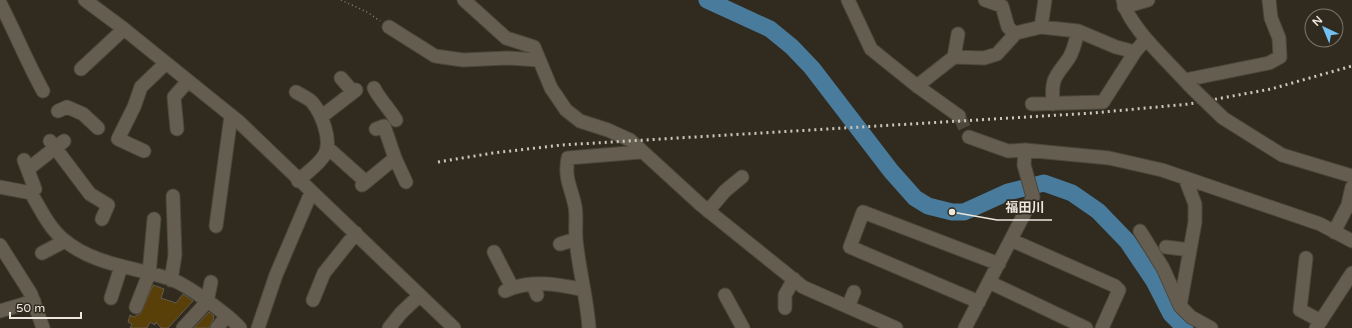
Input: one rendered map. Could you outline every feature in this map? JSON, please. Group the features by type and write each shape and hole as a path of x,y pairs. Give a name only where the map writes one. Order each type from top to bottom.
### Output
{"street":[{"path":"85,0 124,29 231,116 311,193 356,232 419,296 454,328"},
{"path":"466,0 506,38 534,47 551,88 566,110 580,121 608,130 630,140 641,152 708,211 804,287 896,328"},
{"path":"848,0 871,49 917,86 959,116"},
{"path":"985,0 1002,6 1008,27 1015,34"},
{"path":"1040,27 1045,0"},
{"path":"1148,0 1124,4 1146,39 1224,118 1282,155 1352,176"},
{"path":"1189,84 1270,63 1280,57 1279,38 1271,18 1269,0"},
{"path":"0,3 18,39 25,58 43,91"},
{"path":"389,27 435,56 463,60 507,58 539,60"},
{"path":"917,86 954,57 984,58 997,54 1015,34 1040,27 1078,31 1116,48 1135,52"},
{"path":"81,69 124,29"},
{"path":"1053,104 1052,86 1056,73 1070,56 1078,31"},
{"path":"954,57 958,34"},
{"path":"1032,104 1103,102 1135,52 1146,39"},
{"path":"118,139 134,107 141,87 166,63"},
{"path":"321,117 355,91 341,78"},
{"path":"178,129 174,98 188,81"},
{"path":"374,88 381,101 387,105 397,119 380,128 406,182"},
{"path":"296,92 312,102 321,117 327,136 328,148 324,156 298,180"},
{"path":"58,111 68,107 83,114 95,130 144,151"},
{"path":"216,226 231,116"},
{"path":"969,137 1008,151 1025,150 1109,158 1162,170 1320,224 1352,241"},
{"path":"31,193 35,189 26,164 57,143 70,175 90,194 108,205 102,219"},
{"path":"328,148 364,183 395,158"},
{"path":"965,328 1033,197 1024,165 1025,150"},
{"path":"589,328 576,239 575,205 568,184 566,170 568,158 641,152"},
{"path":"708,211 725,191 742,177"},
{"path":"1180,306 1195,222 1195,204 1185,178"},
{"path":"0,187 31,193 50,226 65,241 87,254 121,267 171,280 188,287 240,328"},
{"path":"1334,232 1348,204 1352,187"},
{"path":"258,328 276,275 311,193"},
{"path":"171,280 175,255 173,196"},
{"path":"979,302 850,247 863,212 999,264"},
{"path":"136,307 149,274 154,220 174,221"},
{"path":"1140,231 1163,268 1180,306 1191,317 1211,328"},
{"path":"313,300 324,273 356,232"},
{"path":"560,244 576,239"},
{"path":"1011,240 1115,286 1119,290 1102,328"},
{"path":"42,253 65,241"},
{"path":"0,245 31,294 43,328"},
{"path":"1166,247 1190,250"},
{"path":"494,252 509,289 535,290 562,285 584,290"},
{"path":"1306,258 1308,286 1300,310 1318,324 1352,273"},
{"path":"111,298 121,267"},
{"path":"785,308 786,294 794,279"},
{"path":"182,328 207,302 211,282"},
{"path":"990,282 1086,328"},
{"path":"848,307 854,292"},
{"path":"725,295 743,328"},
{"path":"389,328 401,313 419,296"},
{"path":"0,311 34,301"},
{"path":"217,328 226,317"}],"path":[{"path":"341,0 367,12 389,27"}],"building":[{"path":"153,285 164,289 161,298 176,303 183,294 193,301 168,328 161,328 156,322 155,325 150,322 147,328 130,328 132,324 128,322 130,315 134,317 141,313"},
{"path":"209,312 214,316 214,318 209,328 194,328"}],"waterway":[{"path":"707,0 770,29 792,47 812,68 891,171 915,198 928,206 952,212 964,212 1008,192 1044,183 1072,193 1098,211 1127,241 1154,281 1171,314 1185,328"}],"tunnel":[{"path":"959,116 969,137"}],"railway":[{"path":"438,162 493,153 562,145 1093,113 1189,104 1271,89 1352,66"}],"place":[{"name":"福田川","path":"952,212"}]}
